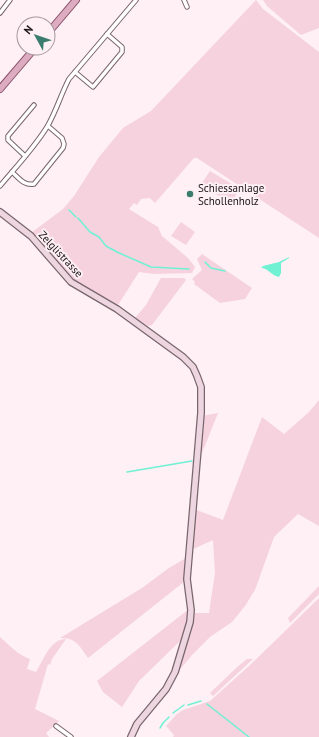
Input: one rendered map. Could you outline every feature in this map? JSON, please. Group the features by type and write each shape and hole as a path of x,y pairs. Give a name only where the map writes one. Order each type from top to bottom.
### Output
{"main road":[{"path":"56,23 75,0"},
{"path":"0,89 28,56"}],"street":[{"path":"0,13 10,0"},
{"path":"0,186 48,126 62,91 75,72 136,0"},
{"path":"184,0 187,7"},
{"path":"75,72 93,87 122,52 122,47 107,34"},
{"path":"25,156 8,140 8,136 34,105"},
{"path":"12,172 24,183 34,184 61,152 64,144 62,138 48,126"},
{"name":"Zelglistrasse","path":"0,212 31,236 71,282 117,309 183,357 193,367 201,387 202,396 187,579 191,610 190,622 175,672 166,688 138,724 131,737"},
{"path":"56,726 71,737"}],"shaded area":[{"path":"256,0 263,9 319,52 319,238 197,158 194,158 155,203 150,198 141,199 137,205 134,203 129,209 158,227 162,236 188,258 195,267 192,273 154,274 139,272 118,305 76,282 67,275 31,233 63,209 74,196 99,157 123,128 151,111"},
{"path":"263,0 319,0 319,28 301,35 267,6"},
{"path":"210,171 240,189 231,202 200,186"},
{"path":"181,222 195,232 186,245 171,236"},
{"path":"202,254 252,288 245,299 220,303 194,284 195,282 192,279 202,270 197,259"},
{"path":"289,257 281,263 281,273 279,277 266,269 261,268 263,266 279,262"},
{"path":"161,278 184,278 186,280 152,325 148,326 135,318 146,305"},
{"path":"319,400 319,526 298,514 274,537 255,590 245,606 232,622 210,637 178,672 177,671 193,613 209,613 215,573 213,540 191,550 194,509 223,520 262,417 284,434 309,412"},
{"path":"218,413 198,463 202,416"},
{"path":"186,558 185,581 88,658 77,643 70,639 60,638 142,588 169,568"},
{"path":"319,586 319,594 290,623 288,618"},
{"path":"319,598 319,737 173,737 174,735 166,726 177,714 183,710 210,701 249,666"},
{"path":"189,609 188,622 182,643 180,641 139,681 122,707 103,692 97,681"},
{"path":"0,637 18,652 30,659 27,669 36,672 51,647 60,640 66,639 52,659 50,665 48,664 35,709 59,721 46,733 49,737 0,737"},
{"path":"247,659 253,659 213,696 210,693 233,671"}],"waterway":[{"path":"69,210 76,217"},
{"path":"78,218 90,232 99,237 106,246 117,252 151,267 189,269"},
{"path":"205,262 211,268 225,271"},
{"path":"127,472 192,461"},
{"path":"188,705 201,701"},
{"path":"207,704 249,737"},
{"path":"173,713 184,705"},
{"path":"160,728 169,717"}],"place":[{"name":"Schiessanlage Schollenholz","path":"190,194"}]}
